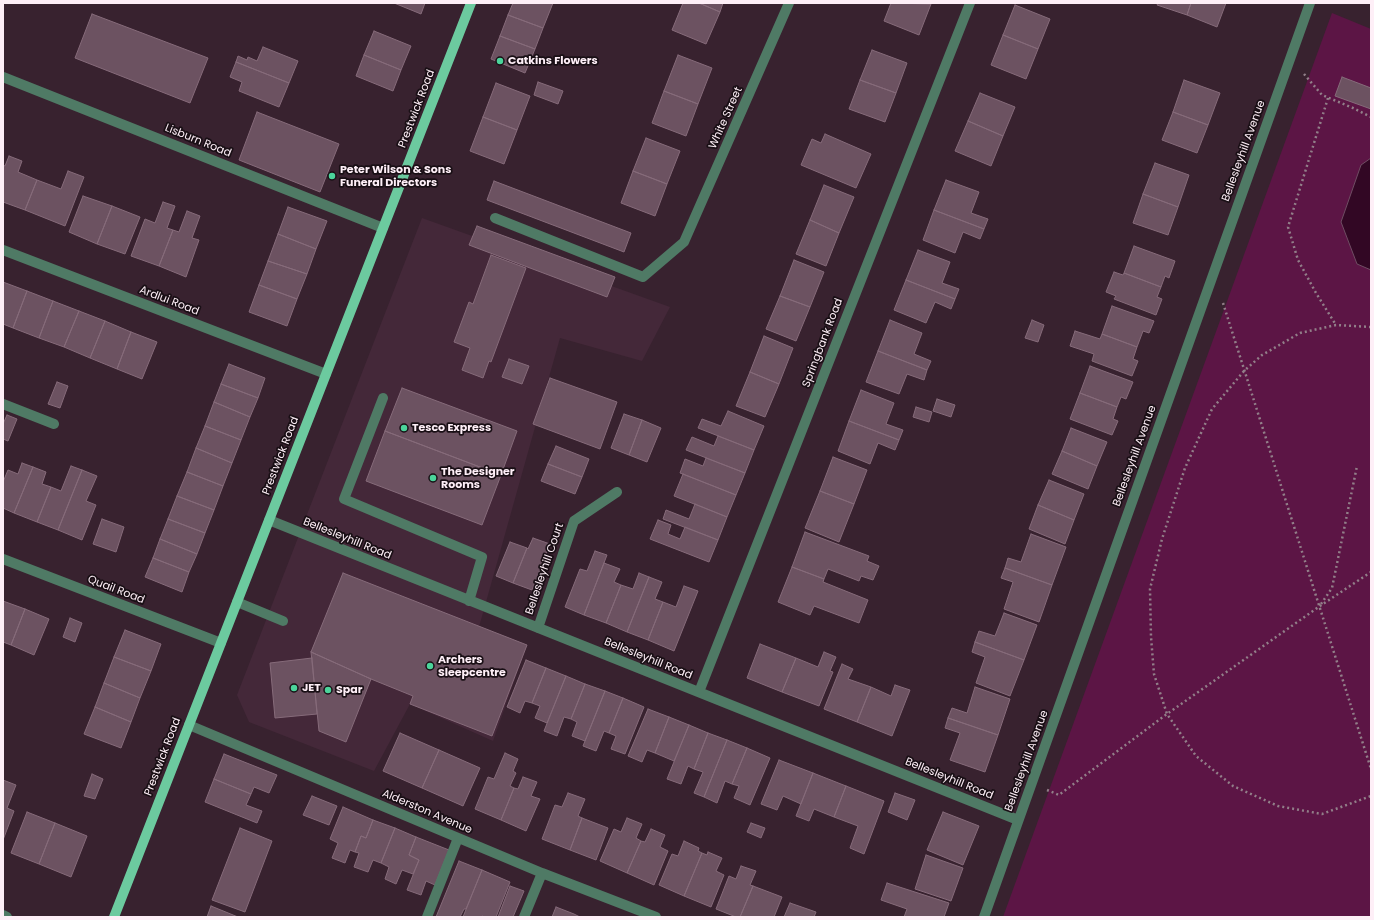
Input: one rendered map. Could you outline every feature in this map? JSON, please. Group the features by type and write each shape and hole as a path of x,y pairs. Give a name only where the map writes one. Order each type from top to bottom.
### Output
{"main road":[{"name":"Prestwick Road","path":"114,917 471,3"}],"street":[{"name":"White Street","path":"495,218 643,277 684,242 789,3"},
{"name":"Springbank Road","path":"699,692 970,3"},
{"name":"Bellesleyhill Avenue","path":"984,917 1310,3"},
{"name":"Lisburn Road","path":"3,77 384,228"},
{"name":"Ardlui Road","path":"3,250 326,374"},
{"path":"382,398 344,499 482,557 469,601"},
{"path":"3,404 54,424"},
{"name":"Bellesleyhill Court","path":"538,628 574,521 617,492"},
{"name":"Bellesleyhill Road","path":"269,520 1018,820"},
{"name":"Quail Road","path":"3,559 221,643"},
{"path":"237,602 283,621"},
{"name":"Alderston Avenue","path":"189,725 542,873 656,917"},
{"path":"427,917 458,838"},
{"path":"524,917 542,873"},
{"path":"3,915 7,917"}],"path":[{"path":"1300,69 1322,95 1354,108 1371,117"},
{"path":"1328,98 1288,227 1298,260 1336,325"},
{"path":"1222,301 1371,769"},
{"path":"1371,327 1336,325 1300,333 1262,355 1244,371 1212,409 1185,468 1162,539 1150,589 1151,637 1154,674 1167,714 1196,756 1233,786 1278,806 1322,814 1371,796"},
{"path":"1320,606 1332,588 1357,466"},
{"path":"1031,784 1059,795 1167,714 1320,606 1371,572"}],"shaded area":[{"path":"1332,13 1371,29 1371,917 1003,917"},
{"path":"1371,158 1371,270 1357,264 1341,222 1361,165"},
{"path":"422,218 670,307 642,361 560,338 479,627 527,645 493,741 410,704 374,771 249,722 237,695"}],"building":[{"path":"394,3 425,3 421,14"},
{"path":"513,3 553,3 543,28 508,15"},
{"path":"683,3 699,3 720,12 706,44 672,30"},
{"path":"699,3 723,3 720,12"},
{"path":"891,3 931,4 919,35 884,21"},
{"path":"1158,3 1191,3 1187,15 1157,5"},
{"path":"1191,3 1226,3 1217,27 1187,15"},
{"path":"1015,5 1050,19 1038,49 1003,35"},
{"path":"92,14 208,58 190,103 75,58"},
{"path":"508,15 543,28 535,49 500,36"},
{"path":"374,31 411,46 401,70 364,55"},
{"path":"1003,35 1038,49 1026,79 991,65"},
{"path":"500,36 535,49 525,73 491,59"},
{"path":"263,47 298,61 289,83 236,62 238,56 247,60 248,57 257,61"},
{"path":"872,50 907,63 896,93 860,80"},
{"path":"364,55 401,70 393,91 356,76"},
{"path":"678,55 712,68 698,104 664,91"},
{"path":"236,62 289,83 279,107 239,91 242,82 230,77"},
{"path":"1342,77 1371,88 1371,109 1335,96"},
{"path":"860,80 896,93 885,122 849,109"},
{"path":"1184,80 1220,93 1208,125 1173,112"},
{"path":"538,82 563,91 558,104 534,95"},
{"path":"496,83 530,96 517,130 483,117"},
{"path":"664,91 698,104 686,136 652,123"},
{"path":"980,93 1015,107 1003,136 968,121"},
{"path":"257,112 339,144 320,192 239,160"},
{"path":"1173,112 1208,125 1197,153 1162,140"},
{"path":"483,117 517,130 504,164 470,151"},
{"path":"968,121 1003,136 991,166 955,151"},
{"path":"825,134 871,154 856,188 801,165 812,139 821,143"},
{"path":"646,138 680,151 667,184 633,171"},
{"path":"9,156 22,161 18,172 37,180 25,210 3,202 3,165 5,166"},
{"path":"1155,163 1189,175 1178,207 1143,194"},
{"path":"68,171 84,177 65,226 25,210 37,180 61,189"},
{"path":"633,171 667,184 655,216 621,203"},
{"path":"946,180 979,192 971,213 988,219 984,229 934,210"},
{"path":"494,181 631,233 624,252 487,200"},
{"path":"824,185 854,197 839,233 810,220"},
{"path":"1143,194 1178,207 1168,235 1133,223"},
{"path":"83,196 112,206 97,244 69,232"},
{"path":"163,202 175,206 167,228 173,230 159,266 131,256 145,219 155,223"},
{"path":"112,206 140,217 125,254 97,244"},
{"path":"288,207 327,221 316,249 278,234"},
{"path":"934,210 984,229 980,239 963,232 955,253 923,240"},
{"path":"187,211 200,216 192,238 199,240 186,277 159,266 173,230 179,232"},
{"path":"810,220 839,233 826,266 796,254"},
{"path":"477,226 615,277 607,297 469,245"},
{"path":"278,234 316,249 307,274 268,261"},
{"path":"1134,246 1175,261 1169,278 1165,276 1161,287 1124,273"},
{"path":"918,250 950,262 942,283 959,289 955,299 906,280"},
{"path":"491,255 526,268 491,362 489,361 483,378 462,370 470,348 454,342 469,302 473,304"},
{"path":"794,260 824,272 810,307 780,296"},
{"path":"268,261 307,274 297,299 259,285"},
{"path":"1114,272 1123,275 1124,273 1161,287 1157,297 1162,299 1156,315 1114,299 1116,296 1106,292"},
{"path":"906,280 955,299 951,309 935,302 926,323 894,310"},
{"path":"3,282 27,291 13,328 3,324"},
{"path":"259,285 297,299 287,326 249,312"},
{"path":"27,291 53,301 39,338 13,328"},
{"path":"780,296 810,307 796,341 766,329"},
{"path":"53,301 79,311 64,347 39,338"},
{"path":"1112,306 1154,321 1149,333 1143,331 1137,347 1102,334"},
{"path":"79,311 105,321 90,358 64,347"},
{"path":"890,320 922,333 914,354 931,361 927,370 878,351"},
{"path":"1032,320 1044,325 1038,342 1025,338"},
{"path":"105,321 131,332 117,369 90,358"},
{"path":"1075,331 1100,339 1102,334 1137,347 1133,359 1138,361 1132,376 1092,361 1094,354 1070,346"},
{"path":"131,332 157,342 142,379 117,369"},
{"path":"764,336 793,348 779,384 750,372"},
{"path":"878,351 927,370 924,380 907,374 899,394 866,382"},
{"path":"509,359 529,366 522,384 502,377"},
{"path":"229,364 265,378 258,398 221,384"},
{"path":"1090,366 1133,382 1126,399 1121,397 1117,407 1080,393"},
{"path":"750,372 779,384 765,417 736,406"},
{"path":"550,378 617,402 600,449 533,424"},
{"path":"57,382 68,386 60,408 48,404"},
{"path":"221,384 258,398 250,417 214,402"},
{"path":"402,388 517,431 501,475 385,431"},
{"path":"861,390 894,403 886,424 903,430 899,440 849,421"},
{"path":"1080,393 1117,407 1113,419 1118,421 1112,435 1070,419"},
{"path":"937,399 955,405 951,417 933,411"},
{"path":"214,402 250,417 241,440 205,426"},
{"path":"916,407 932,412 929,422 913,417"},
{"path":"728,411 764,426 754,450 698,428 702,419 721,426"},
{"path":"624,414 642,420 629,455 611,448"},
{"path":"7,415 17,419 8,441 3,439 3,424"},
{"path":"642,420 661,428 647,462 629,455"},
{"path":"849,421 899,440 895,450 878,443 870,464 838,451"},
{"path":"205,426 241,440 232,463 196,448"},
{"path":"1071,428 1107,442 1097,466 1062,451"},
{"name":"The Designer Rooms","path":"385,431 501,475 482,525 366,481"},
{"path":"718,436 754,450 745,473 686,450 692,437 714,446"},
{"path":"556,446 589,459 582,477 548,464"},
{"path":"196,448 232,463 223,486 187,472"},
{"path":"1062,451 1097,466 1088,489 1052,474"},
{"path":"833,457 867,470 854,504 820,491"},
{"path":"706,458 745,473 736,495 680,473 685,459 703,466"},
{"path":"22,463 33,467 14,513 3,508 3,482 8,470 18,474"},
{"path":"548,464 582,477 575,494 541,481"},
{"path":"71,466 82,470 58,530 37,522 51,487 61,491"},
{"path":"33,467 46,472 42,484 51,487 37,522 14,513"},
{"path":"82,470 97,476 86,501 96,505 82,540 58,530"},
{"path":"187,472 223,486 214,510 177,496"},
{"path":"683,474 736,495 727,517 674,496"},
{"path":"1049,480 1084,494 1074,520 1038,505"},
{"path":"820,491 854,504 839,542 805,528"},
{"path":"177,496 214,510 205,533 168,519"},
{"path":"695,504 727,517 718,540 663,519 666,510 689,519"},
{"path":"1038,505 1074,520 1065,544 1029,529"},
{"path":"102,519 124,527 116,552 93,544"},
{"path":"168,519 205,533 197,554 160,539"},
{"path":"658,520 671,525 668,534 680,539 685,527 718,540 709,562 650,539"},
{"path":"805,532 869,556 867,561 879,566 873,580 861,576 859,581 828,569 824,579 792,567"},
{"path":"1031,534 1066,547 1052,585 1005,568 1008,558 1021,562"},
{"path":"533,538 550,544 532,590 513,583 527,548 528,549"},
{"path":"160,539 197,554 189,572 153,558"},
{"path":"510,542 527,548 513,583 496,576"},
{"path":"595,551 607,555 584,615 565,607 580,569 587,571"},
{"path":"153,558 189,572 182,592 145,577"},
{"path":"604,563 620,569 614,582 621,585 606,623 584,615"},
{"path":"792,567 824,579 823,582 868,600 859,623 814,606 810,615 778,602"},
{"path":"1005,568 1052,585 1039,622 1004,609 1013,582 1001,578"},
{"name":"Archers Sleepcentre","path":"343,573 527,645 492,736 410,704 413,696 311,652"},
{"path":"639,573 649,577 627,632 606,623 621,585 633,589"},
{"path":"649,577 662,582 655,599 663,602 648,640 627,632"},
{"path":"684,586 698,591 674,651 648,640 663,602 676,607"},
{"path":"3,601 25,609 11,645 3,642"},
{"path":"25,609 49,619 34,655 11,645"},
{"path":"1004,613 1037,625 1024,660 975,642 979,631 995,636"},
{"path":"70,618 82,623 75,642 63,637"},
{"path":"125,630 161,644 151,671 114,657"},
{"path":"975,642 1024,660 1010,696 976,683 985,657 972,652"},
{"path":"760,644 796,658 782,692 747,678"},
{"path":"311,652 371,679 346,742 319,731"},
{"path":"824,652 836,657 830,671 833,672 819,706 782,692 796,658 818,667"},
{"path":"114,657 151,671 140,698 104,683"},
{"name":"JET","path":"312,658 317,714 275,718 270,663"},
{"path":"526,660 546,668 532,703 525,701 520,713 507,707"},
{"path":"842,664 853,669 848,679 871,687 857,722 824,709"},
{"path":"546,668 566,676 547,723 535,718 540,706 532,703"},
{"path":"566,676 585,684 571,719 564,717 557,736 544,731"},
{"path":"104,683 140,698 131,722 95,707"},
{"path":"585,684 605,691 585,741 572,736 577,722 571,719"},
{"path":"895,685 910,690 892,736 857,722 871,687 891,696"},
{"path":"975,687 1010,699 998,735 948,718 952,708 967,713"},
{"path":"605,691 623,698 609,733 604,731 596,751 583,746"},
{"path":"623,698 644,707 625,754 611,749 616,736 609,733"},
{"path":"95,707 131,722 121,748 84,734"},
{"path":"648,709 669,717 655,753 647,750 642,762 628,756"},
{"path":"669,717 689,725 674,761 655,753"},
{"path":"948,718 998,735 985,772 950,760 960,733 945,728"},
{"path":"689,725 708,733 694,769 688,766 681,784 667,779"},
{"path":"400,733 439,750 422,788 383,771"},
{"path":"708,733 727,740 704,797 694,793 703,772 694,769"},
{"path":"727,740 747,748 732,784 725,781 717,803 704,797"},
{"path":"747,748 770,758 750,805 734,798 739,786 732,784"},
{"path":"439,750 480,768 463,806 422,788"},
{"path":"505,753 518,759 513,771 516,773 510,786 514,788 501,820 475,809 488,777 494,779"},
{"path":"224,754 277,775 269,793 254,787 251,794 214,779"},
{"path":"779,760 813,773 801,804 783,796 777,810 761,804"},
{"path":"813,773 846,786 834,817 814,809 809,821 796,816"},
{"path":"92,774 103,779 95,799 84,796"},
{"path":"523,777 537,782 531,796 540,799 526,831 501,820 514,788 518,789"},
{"path":"214,779 251,794 246,805 262,811 257,823 205,802"},
{"path":"3,780 16,785 7,808 14,811 3,840"},
{"path":"846,786 884,801 864,854 850,848 858,826 834,817"},
{"path":"568,793 585,799 578,816 582,818 570,850 542,839 555,805 562,807"},
{"path":"895,793 915,800 907,820 888,812"},
{"path":"312,796 337,806 329,825 303,815"},
{"path":"343,807 373,820 366,838 361,836 355,852 350,850 345,863 332,858 338,843 330,839"},
{"path":"27,812 55,823 39,864 11,853"},
{"path":"943,812 979,826 963,865 927,850"},
{"path":"582,818 608,828 596,860 570,850"},
{"path":"627,818 642,824 636,838 641,841 627,873 600,861 614,829 621,832"},
{"path":"373,820 395,828 381,863 373,860 368,872 354,867 359,853 355,852 361,836 366,838"},
{"path":"55,823 87,836 71,877 39,864"},
{"path":"751,823 765,828 761,838 747,832"},
{"path":"240,828 272,841 245,912 212,900"},
{"path":"395,828 416,837 409,855 419,860 413,874 402,870 396,884 385,879 389,867 381,863"},
{"path":"651,829 665,835 660,847 668,851 654,885 627,873 641,841 645,842"},
{"path":"416,837 449,850 435,885 426,881 421,895 407,890 419,860 409,855"},
{"path":"684,841 699,848 698,851 702,853 684,896 659,885 672,854 678,856"},
{"path":"708,852 722,858 716,871 724,875 711,907 684,896 702,853 707,855"},
{"path":"926,855 963,868 951,901 915,889"},
{"path":"459,861 482,870 466,909 464,909 460,917 436,917"},
{"path":"741,866 756,871 750,885 753,886 740,917 736,917 716,909 729,876 736,879"},
{"path":"482,870 510,882 496,917 463,917"},
{"path":"887,883 949,903 944,917 904,917 907,909 881,900"},
{"path":"510,886 524,891 513,917 498,917"},
{"path":"753,886 782,897 774,917 740,917"},
{"path":"790,903 816,912 814,917 784,917"},
{"path":"211,906 238,917 207,917"},
{"path":"556,907 574,914 580,917 552,917"}],"place":[{"name":"Catkins Flowers","path":"500,61"},
{"name":"Peter Wilson & Sons Funeral Directors","path":"332,176"},
{"name":"Tesco Express","path":"404,428"},
{"name":"The Designer Rooms","path":"433,478"},
{"name":"Archers Sleepcentre","path":"430,666"},
{"name":"JET","path":"294,688"},
{"name":"Spar","path":"328,690"}]}
